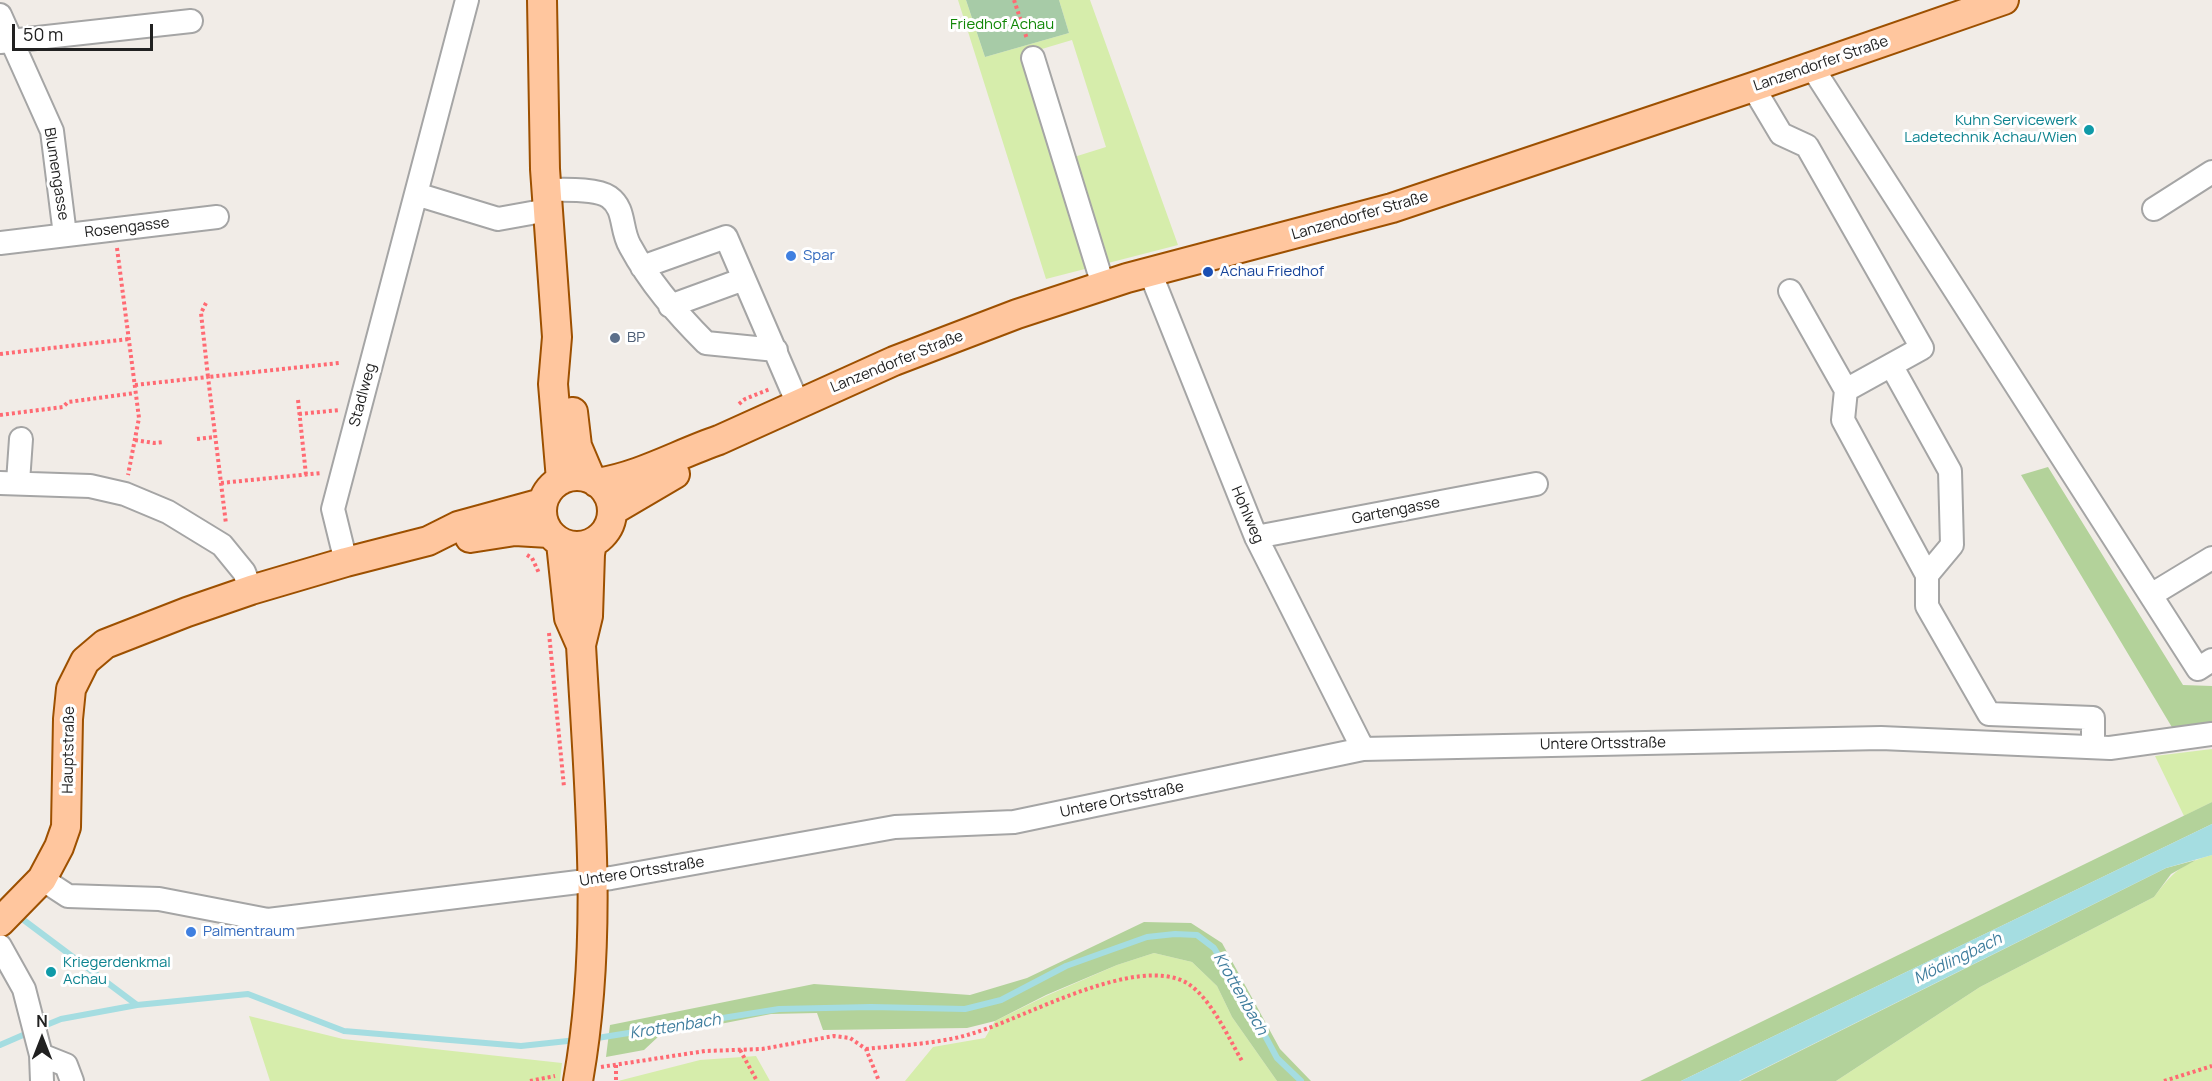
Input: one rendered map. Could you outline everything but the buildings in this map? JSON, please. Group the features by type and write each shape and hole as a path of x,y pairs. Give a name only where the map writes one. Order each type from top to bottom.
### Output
{"main road":[{"path":"542,0 547,200 557,337 554,384 561,480"},
{"name":"Lanzendorfer Straße","path":"720,440 894,361 1017,314 1103,285 1392,208 2004,0"},
{"path":"428,541 462,540 515,531 555,538 576,546 592,543 607,530 612,511 609,498 594,481 578,446 570,386 557,337"},
{"path":"581,645 569,618 555,538 542,515 543,503 549,490 561,480 575,476 594,481 637,475 690,450 720,440"},
{"path":"612,511 695,462 720,440"},
{"path":"346,562 428,541 458,526 543,503"},
{"path":"580,1070 591,977 593,880 581,645 588,616 592,543"},
{"name":"Hauptstraße","path":"10,912 42,879 59,847 66,827 68,719 71,689 85,661 105,644 187,612 346,562"}],"street":[{"name":"Stadlweg","path":"346,562 333,509 467,0"},
{"name":"Blumengasse","path":"0,15 5,41 52,131 65,235"},
{"path":"5,41 191,21"},
{"path":"1033,58 1103,285"},
{"path":"1812,67 2198,669 2212,660"},
{"path":"1753,87 1781,134 1807,146 1922,348 1846,390"},
{"path":"2154,209 2212,172"},
{"path":"417,194 498,219 547,200 592,191 608,196 621,208 624,236 642,267 670,306 706,343 776,350"},
{"name":"Rosengasse","path":"0,243 217,217"},
{"path":"642,267 726,237 798,404"},
{"name":"Hohlweg","path":"1150,272 1256,537 1363,749"},
{"path":"670,306 744,279"},
{"path":"1790,291 1846,390 1843,420 1927,575 1927,606 1989,714 2093,718 2093,747"},
{"path":"1891,365 1950,471 1952,545 1927,575"},
{"path":"21,439 9,482 90,486 125,494 168,512 222,545 244,572 251,590"},
{"name":"Gartengasse","path":"1256,537 1536,484"},
{"path":"2151,595 2212,558"},
{"name":"Untere Ortsstraße","path":"42,879 68,896 159,899 268,920 593,880 895,827 1014,822 1363,749 1881,738 2110,748 2212,734"},
{"path":"0,946 24,989 41,1055 42,1081"},
{"path":"41,1055 66,1065 72,1081"}],"path":[{"path":"1014,0 1033,58"},
{"path":"115,229 139,418 127,483"},
{"path":"206,303 201,313 226,531"},
{"path":"0,354 129,339"},
{"path":"17,352 18,360"},
{"path":"135,386 339,363"},
{"path":"0,415 63,406 68,402 135,393"},
{"path":"298,400 306,475"},
{"path":"299,414 360,408"},
{"path":"197,439 215,437"},
{"path":"135,440 164,442"},
{"path":"221,483 343,471"},
{"path":"515,531 518,550 532,558 540,575"},
{"path":"549,627 565,796"},
{"path":"866,1049 972,1034 1094,987 1128,977 1166,976 1187,984 1208,1004 1242,1061"},
{"path":"580,1070 705,1051 762,1049 834,1036 850,1038 866,1049 879,1081"},
{"path":"740,1050 757,1081"},
{"path":"616,1065 616,1081"},
{"path":"2164,1081 2212,1066"}],"green space":[{"path":"958,0 966,0 985,57 1069,33 1059,0 1090,0 1178,245 1046,279","holes":["1072,40 1106,147 1058,162 1025,54"]},
{"name":"Friedhof Achau","path":"966,0 1059,0 1069,33 985,57"},
{"path":"2048,467 2183,685 2212,686 2212,722 2173,729 2021,475"},
{"path":"2212,749 2212,802 2184,816 2155,756"},
{"path":"2212,802 2212,824 1681,1081 1640,1081"},
{"path":"2212,855 2212,1081 1836,1081 1980,987 2154,897 2178,870"},
{"path":"2196,860 2171,874 2154,897 1980,987 1836,1081 1740,1081 2166,868"},
{"path":"1144,922 1191,923 1222,943 1280,1049 1311,1081 1277,1081 1232,1017 1217,986 1192,962 1154,953 1117,965 1046,995 995,1021 967,1028 823,1030 817,1013 771,1014 659,1036 644,1050 606,1057 610,1025 814,984 970,995 1027,978"},
{"path":"1154,953 1192,962 1217,986 1232,1017 1277,1081 905,1081 933,1047 985,1038 995,1021 1117,965"},
{"path":"249,1016 343,1039 562,1063 560,1081 270,1081"},
{"path":"756,1056 770,1081 618,1081 700,1060"}],"water":[{"name":"Mödlingbach","path":"2212,824 2212,855 2166,868 1739,1081 1681,1081"}],"waterway":[{"name":"Krottenbach","path":"17,915 137,1005 248,994 344,1031 521,1046 577,1040"},
{"name":"Krottenbach","path":"591,1039 779,1009 871,1007 965,1009 1001,1000 1066,966 1147,937 1175,934 1197,935 1214,948 1277,1058 1301,1081"},
{"path":"39,1028 61,1019 137,1005"},
{"path":"0,1045 30,1032"}],"place":[{"name":"Kuhn Servicewerk Ladetechnik Achau/Wien","path":"2089,130"},
{"name":"Spar","path":"791,256"},
{"name":"Achau Friedhof","path":"1208,272"},
{"name":"BP","path":"615,338"},
{"name":"Palmentraum","path":"191,932"},
{"name":"Kriegerdenkmal Achau","path":"51,972"}]}
